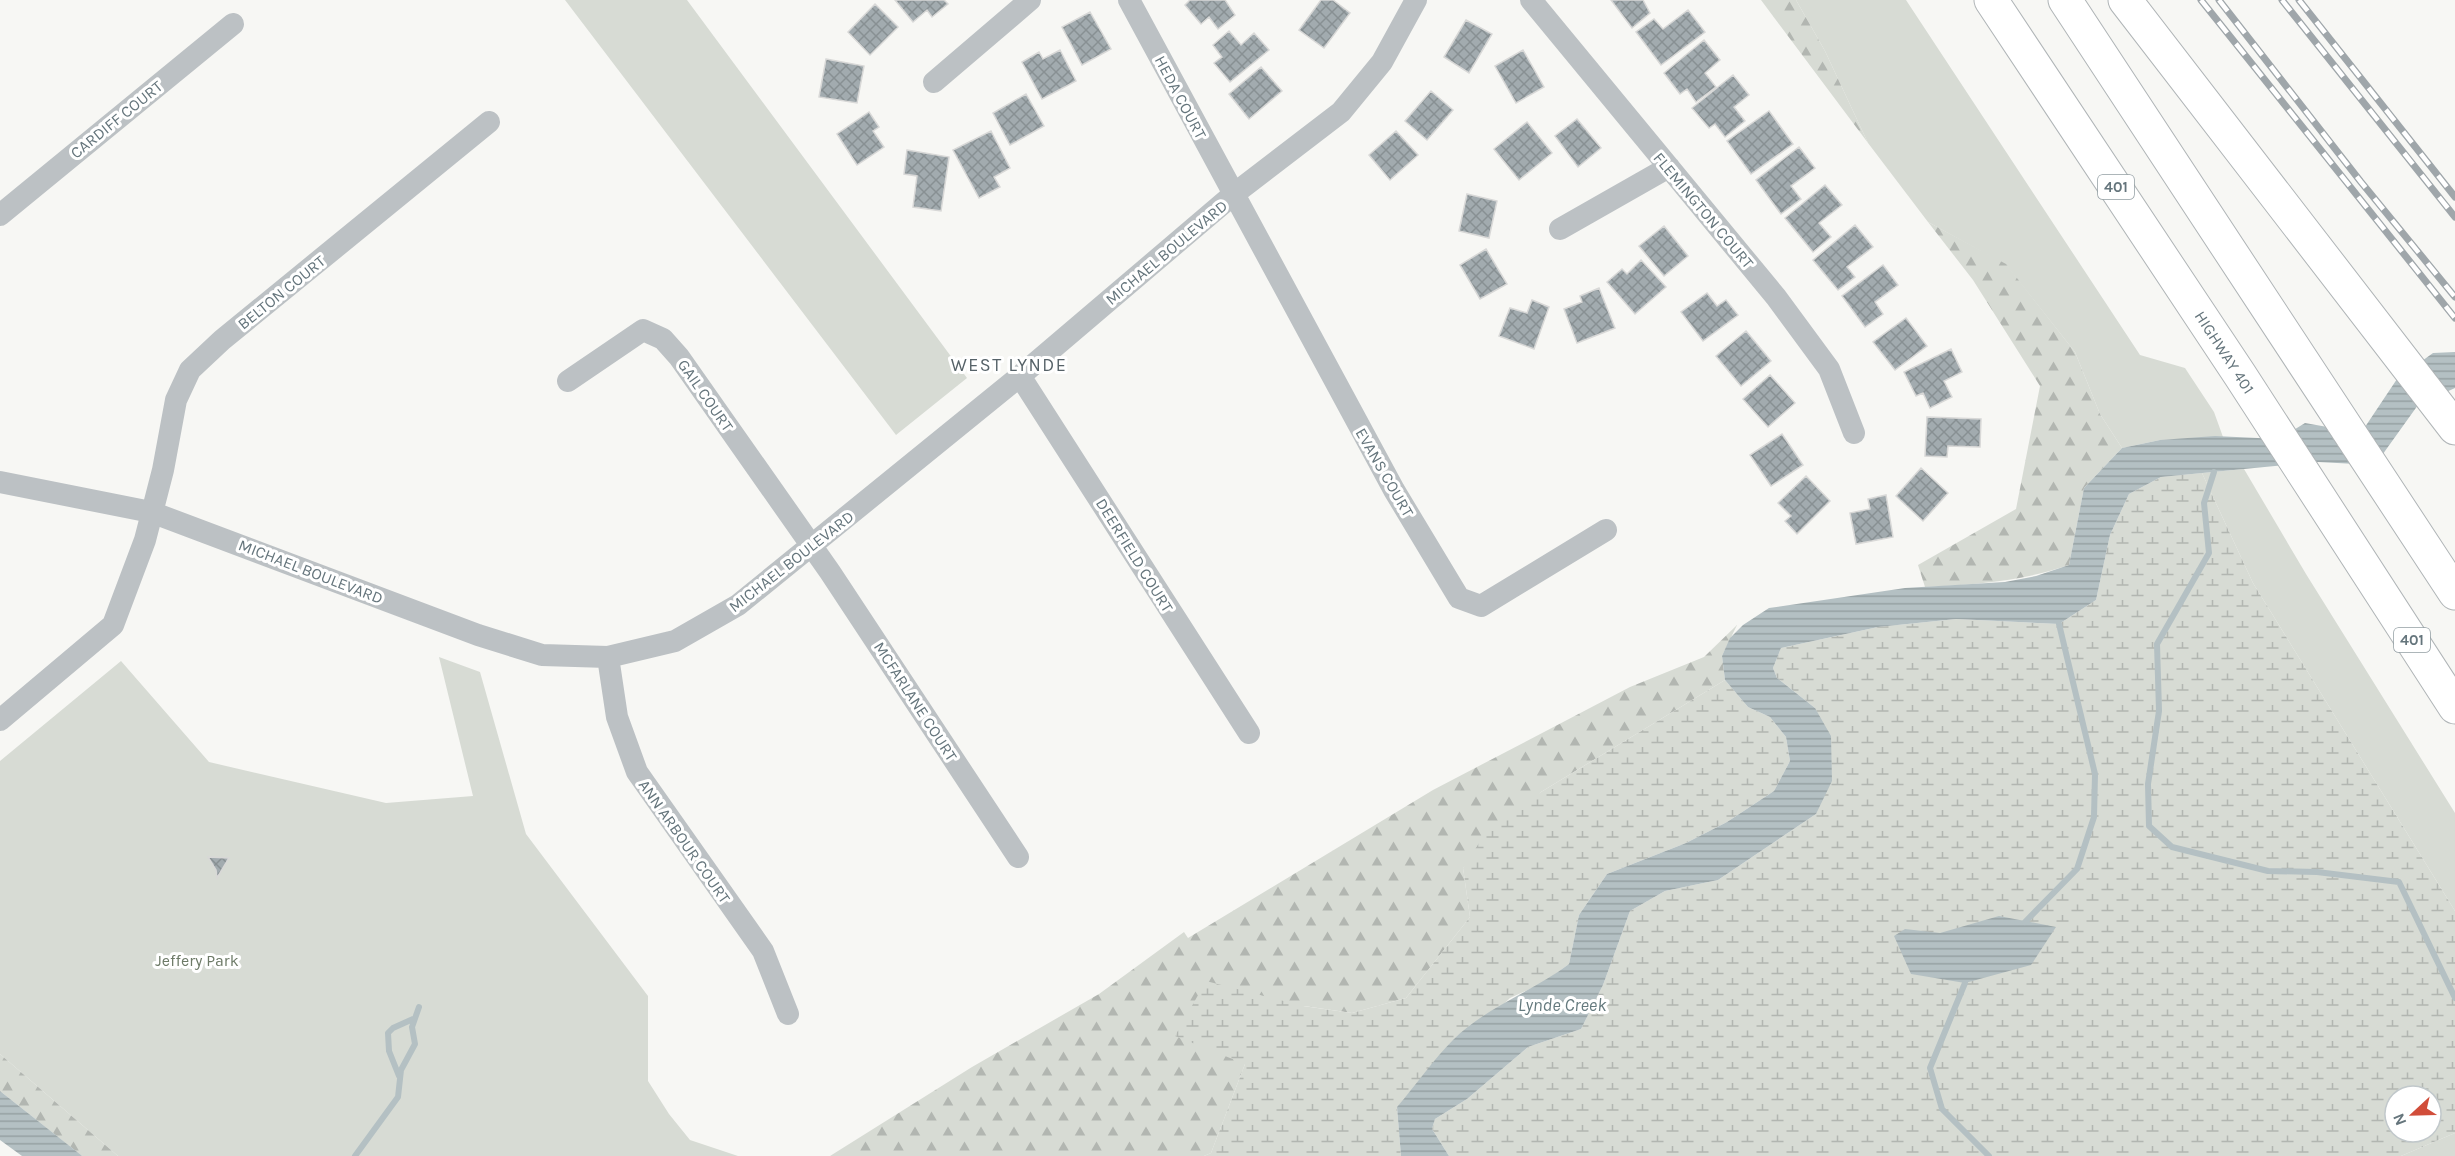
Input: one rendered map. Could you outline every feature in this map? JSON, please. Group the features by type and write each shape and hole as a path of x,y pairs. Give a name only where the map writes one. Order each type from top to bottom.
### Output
{"highway":[{"name":"HIGHWAY 401","path":"1991,0 2240,375 2455,707"},
{"path":"2065,0 2455,593"},
{"path":"2125,0 2455,428"}],"street":[{"path":"934,82 1030,0"},
{"name":"HEDA COURT","path":"1129,0 1234,194"},
{"name":"MICHAEL BOULEVARD","path":"0,482 151,512 478,635 542,655 608,657 675,641 738,605 1020,376 1234,194 1341,112 1382,62 1416,0"},
{"name":"FLEMINGTON COURT","path":"1531,0 1776,297 1829,369 1854,433"},
{"name":"CARDIFF COURT","path":"0,215 233,24"},
{"name":"BELTON COURT","path":"0,720 113,625 142,550 163,470 176,400 190,370 222,340 489,122"},
{"path":"1560,229 1669,167"},
{"name":"EVANS COURT","path":"1234,194 1250,228 1394,490 1459,598 1481,606 1605,530"},
{"name":"GAIL COURT","path":"568,381 643,330 663,339 680,357 812,546"},
{"name":"DEERFIELD COURT","path":"1020,376 1249,734"},
{"name":"MCFARLANE COURT","path":"812,546 1018,857"},
{"name":"ANN ARBOUR COURT","path":"608,657 616,717 637,772 763,951 788,1014"}],"green space":[{"path":"565,0 687,0 967,378 896,435"},
{"path":"1761,0 1796,0 1825,51 1868,143"},
{"path":"1796,0 1906,0 2140,355 2185,368 2214,412 2223,437 2160,440 2122,448 2100,414 2075,352 2006,265 1928,222 1868,143 1825,51"},
{"path":"1928,222 2006,264 2075,352 2100,414 2122,448 2084,488 2069,565 2015,579 1925,587 1918,565 2016,509 2040,386 1973,280"},
{"path":"2244,469 2306,574 2455,813 2455,911 2253,583 2202,473"},
{"path":"2202,473 2253,583 2455,911 2455,1133 2443,1138 2443,1084 2383,1084 2383,1144 2429,1144 2401,1156 1449,1156 1432,1129 1435,1119 1467,1099 1528,1047 1581,1029 1603,985 1630,911 1665,891 1718,880 1816,814 1815,708 1777,678 1773,668 1781,648 1878,627 1956,619 2059,624 2096,600 2110,535 2129,494 2161,477"},
{"path":"1737,625 1722,656 1725,680 1541,792 1463,868 1470,917 1406,998 1352,1013 1304,1006 1245,1064 1211,1153 1204,1156 830,1156 972,1067 1099,994 1184,932 1188,938 1433,790 1630,687 1704,657"},
{"name":"Jeffery Park","path":"439,657 480,672 526,834 648,996 648,1081 669,1114 690,1140 738,1156 118,1156 0,1054 0,761 121,661 209,762 386,803 473,796"},
{"path":"1725,680 1748,707 1770,717 1786,737 1790,761 1774,791 1727,822 1686,843 1607,874 1579,915 1569,964 1543,983 1510,998 1397,1107 1401,1156 1204,1156 1211,1153 1245,1064 1175,1036 1206,981 1303,1006 1352,1013 1406,998 1470,917 1463,868 1488,829 1541,792"},
{"path":"0,1054 118,1156 82,1156 0,1091"},
{"path":"2455,1133 2455,1156 2401,1156 2429,1144 2443,1144 2443,1138"}],"water":[{"name":"Lynde Creek","path":"2455,352 2455,388 2418,405 2375,465 2318,462 2161,477 2129,494 2110,535 2096,600 2059,624 1956,619 1878,627 1781,648 1773,668 1777,678 1815,708 1831,736 1832,781 1816,814 1718,880 1665,891 1630,911 1603,985 1581,1029 1528,1047 1467,1099 1435,1119 1432,1129 1449,1156 1401,1156 1397,1107 1438,1056 1466,1028 1569,964 1579,915 1607,874 1686,843 1727,822 1774,791 1790,761 1786,737 1770,717 1748,707 1725,680 1722,656 1730,638 1743,625 1769,608 1905,588 2005,582 2036,576 2069,565 2084,488 2122,448 2160,440 2215,436 2279,439 2305,423 2361,433 2397,379 2433,353"},
{"path":"1999,916 2056,927 2031,965 1965,983 1911,974 1894,936 1905,929 1940,933"},
{"path":"0,1091 82,1156 22,1156 0,1140"}],"building":[{"path":"895,0 944,0 948,4 932,17 927,10 913,22"},
{"path":"1190,0 1225,0 1235,15 1218,29 1209,17 1201,24 1185,5"},
{"path":"1321,0 1333,0 1350,13 1324,48 1299,30"},
{"path":"1611,0 1643,0 1650,13 1632,28"},
{"path":"875,4 898,27 870,55 848,32"},
{"path":"1688,10 1705,32 1661,65 1636,32 1654,19 1663,29"},
{"path":"1090,12 1111,49 1082,65 1062,27"},
{"path":"1466,20 1492,34 1469,73 1444,57"},
{"path":"1229,31 1241,45 1254,33 1269,50 1230,82 1214,63 1222,57 1213,45"},
{"path":"1704,40 1720,60 1705,73 1716,87 1696,102 1687,89 1680,94 1664,73"},
{"path":"1060,50 1076,81 1042,99 1022,62 1039,52 1043,59"},
{"path":"1523,50 1544,87 1516,103 1495,66"},
{"path":"826,59 864,66 857,103 819,97"},
{"path":"1261,67 1282,91 1249,119 1229,94"},
{"path":"1733,75 1749,95 1734,107 1745,121 1725,137 1715,124 1709,128 1692,108"},
{"path":"1431,91 1453,110 1427,140 1405,121"},
{"path":"1026,94 1044,126 1010,145 993,113"},
{"path":"1769,111 1793,144 1751,174 1727,141"},
{"path":"869,112 879,127 873,131 884,147 857,165 837,134"},
{"path":"1577,119 1601,148 1578,167 1555,136"},
{"path":"1527,122 1552,153 1519,180 1494,149"},
{"path":"991,131 1010,168 994,177 1000,187 979,198 953,150"},
{"path":"1396,131 1418,155 1390,180 1369,155"},
{"path":"1799,147 1815,168 1791,186 1801,199 1781,214 1756,180"},
{"path":"907,150 949,157 941,211 913,207 917,176 904,174"},
{"path":"1825,185 1842,205 1819,223 1831,237 1813,252 1785,218"},
{"path":"1467,194 1497,201 1489,238 1459,231"},
{"path":"1855,225 1873,247 1847,267 1855,277 1838,290 1813,260"},
{"path":"1664,226 1688,256 1664,276 1639,246"},
{"path":"1486,249 1507,284 1480,299 1460,265"},
{"path":"1641,260 1666,287 1635,314 1607,282 1622,269 1627,274"},
{"path":"1883,265 1898,285 1875,302 1883,314 1865,327 1842,296"},
{"path":"1599,288 1615,328 1577,343 1564,309 1582,302 1580,296"},
{"path":"1707,293 1717,306 1726,300 1738,315 1703,341 1681,312"},
{"path":"1532,300 1549,307 1534,349 1499,336 1510,308 1527,313"},
{"path":"1906,318 1927,346 1895,370 1873,342"},
{"path":"1746,331 1771,361 1741,386 1716,356"},
{"path":"1951,349 1962,372 1944,381 1952,397 1930,408 1923,393 1916,396 1904,372"},
{"path":"1770,375 1795,403 1768,427 1743,399"},
{"path":"1927,417 1981,419 1980,447 1948,446 1947,457 1925,456"},
{"path":"1782,434 1803,465 1771,486 1750,455"},
{"path":"1921,468 1948,493 1923,521 1896,496"},
{"path":"1806,476 1830,501 1797,534 1785,521 1791,516 1778,503"},
{"path":"1886,495 1893,537 1856,544 1850,513 1870,509 1868,499"},
{"path":"208,857 229,858 217,878 216,870"}],"waterway":[{"path":"2214,472 2204,503 2209,553 2157,644 2159,711 2148,784 2149,826 2172,847 2268,871 2317,872 2399,882 2455,998"},
{"path":"2025,922 2077,869 2094,817 2095,774 2059,624"},
{"path":"1965,983 1930,1068 1942,1109 1989,1156"},
{"path":"355,1156 398,1097 401,1070 415,1044 412,1027 419,1007"},
{"path":"399,1076 389,1051 388,1033 393,1028 413,1019"}],"railway":[{"path":"2201,0 2455,318"},
{"path":"2219,0 2361,182 2455,297"},
{"path":"2282,0 2455,217"},
{"path":"2299,0 2455,197"}],"district":[{"name":"WEST LYNDE","path":"1009,365"}]}
